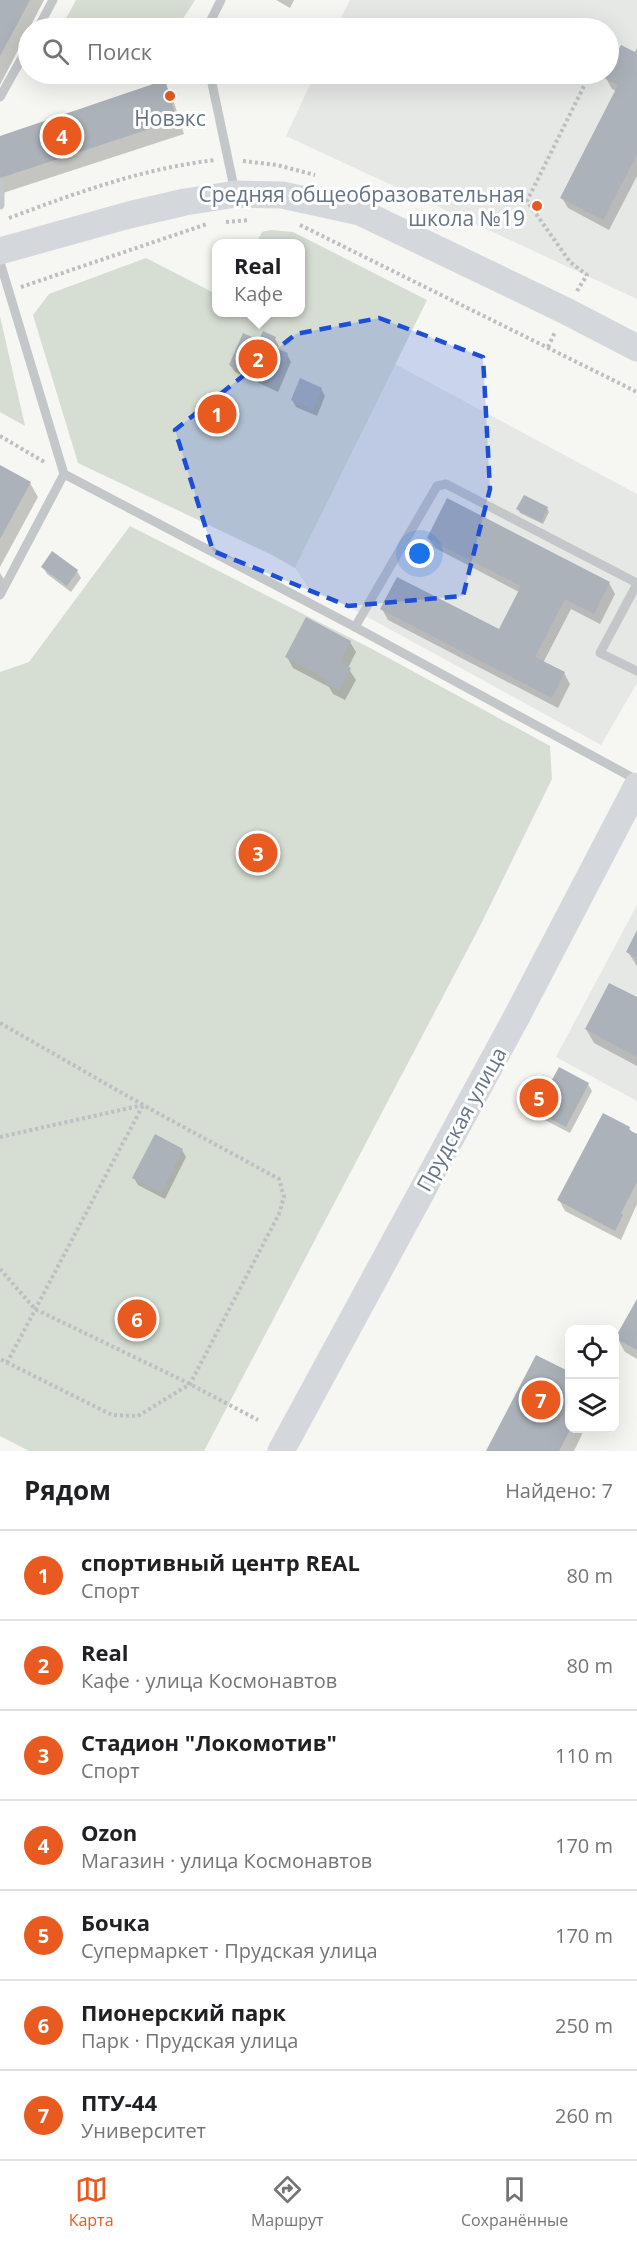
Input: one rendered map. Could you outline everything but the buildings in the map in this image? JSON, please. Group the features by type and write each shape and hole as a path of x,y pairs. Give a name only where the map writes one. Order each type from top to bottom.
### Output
{"street":[{"path":"0,252 129,215 185,202 236,194 282,195 360,212 566,310 637,348"},
{"name":"Прудская улица","path":"281,1451 517,1016 637,786"}],"lane":[{"path":"43,18 53,0"},
{"path":"212,18 220,0"},
{"path":"0,97 18,64"},
{"path":"212,84 236,194"},
{"path":"0,184 0,205"},
{"path":"0,262 64,474 0,595"},
{"path":"64,474 355,627 637,780"},
{"path":"355,627 437,486 446,484 637,584 600,653 637,671"}],"path":[{"path":"548,347 566,310 587,276 570,262 526,201 585,84"},
{"path":"221,222 252,220"},
{"path":"8,292 210,223"},
{"path":"291,223 301,225 637,393"},
{"path":"0,436 64,474"},
{"path":"0,1023 279,1179 284,1197 279,1214 190,1384 138,1416 112,1415 0,1359"},
{"path":"0,1137 143,1105"},
{"path":"7,1363 143,1105"},
{"path":"0,1269 35,1309 190,1384 258,1420"}],"highlighted area":[{"path":"379,318 483,357 490,489 463,596 348,606 213,551 175,430 296,334"}],"shaded area":[{"path":"76,0 195,0 183,18 66,18"},
{"name":"Средняя общеобразовательная школа №19","path":"350,0 637,0 637,299 286,136 310,84 619,84 619,18 341,18"},
{"path":"271,230 293,232 427,300 295,568 78,463 33,315 49,294 146,258 212,292 212,317 305,317 305,239 258,239 262,232"},
{"path":"0,316 25,426 0,412"},
{"path":"395,364 637,494 637,683 601,745 362,614 308,587 295,568"},
{"path":"130,526 372,649 550,746 552,779 480,926 204,1451 29,1451 0,1436 0,672 29,662"},
{"path":"637,905 637,1101 556,1057"}],"place":[{"name":"Новэкс","path":"170,96"},
{"name":"Ozon","path":"62,136"},
{"name":"Средняя общеобразовательная школа №19","path":"537,206"},
{"name":"Real","path":"258,359"},
{"name":"спортивный центр REAL","path":"217,414"},
{"name":"Стадион \"Локомотив\"","path":"258,853"},
{"name":"Бочка","path":"539,1098"},
{"name":"Пионерский парк","path":"137,1319"},
{"name":"ПТУ-44","path":"541,1400"}]}
